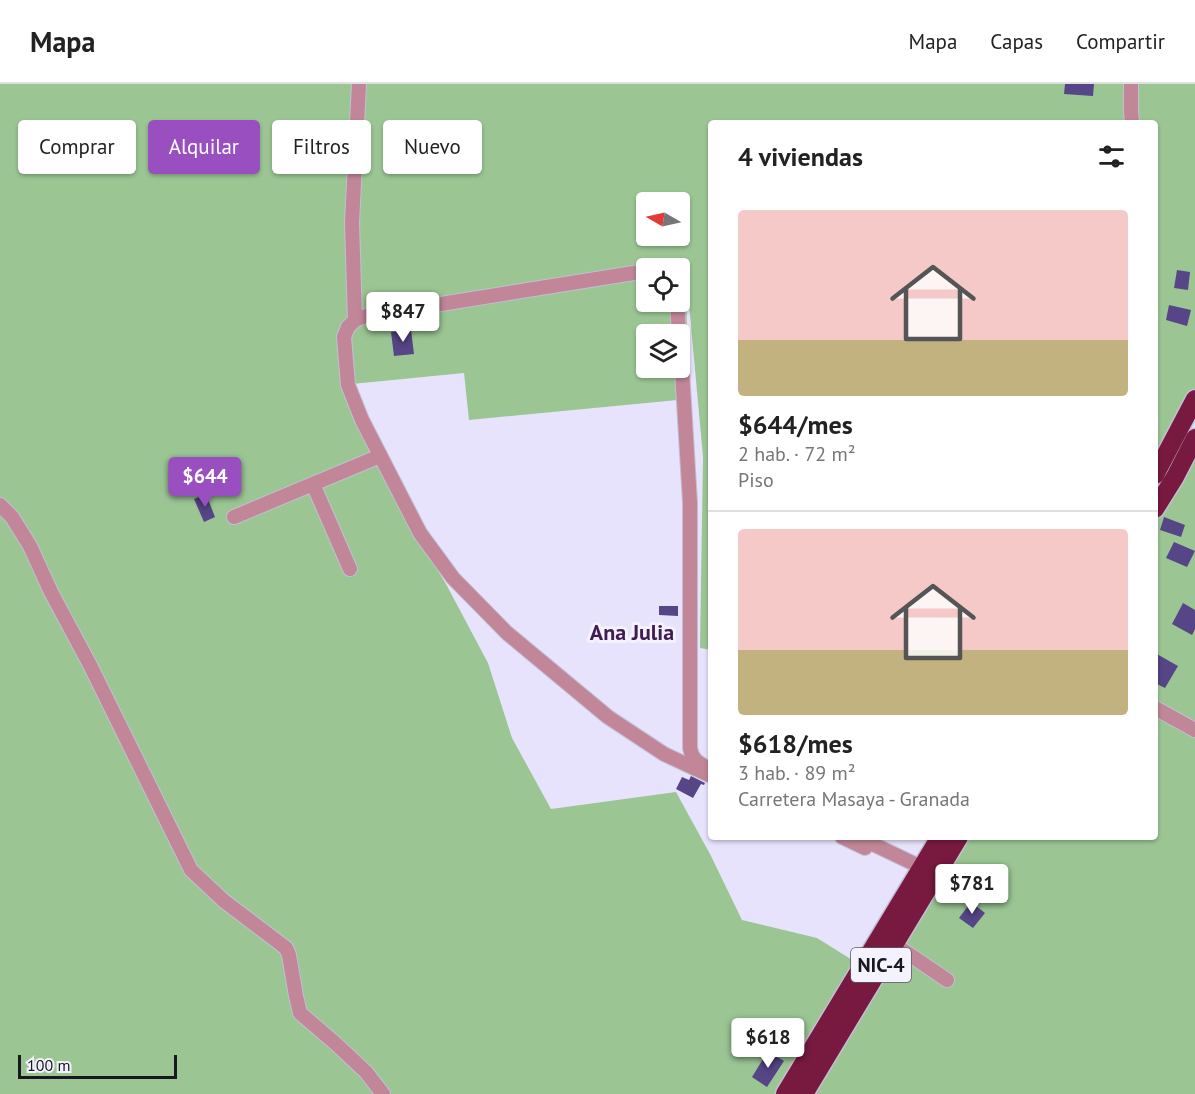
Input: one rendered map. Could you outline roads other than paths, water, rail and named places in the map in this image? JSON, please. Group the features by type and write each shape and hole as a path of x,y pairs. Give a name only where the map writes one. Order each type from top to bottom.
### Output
{"highway":[{"path":"1158,469 1195,399"},
{"path":"1158,504 1195,438"},
{"name":"NIC-4","path":"785,1094 938,840"},
{"name":"NIC-4","path":"804,1094 957,840"}],"street":[{"path":"355,320 352,223 359,84"},
{"path":"1131,84 1132,120"},
{"path":"636,273 366,316 355,320 348,327 344,337 348,385 362,420 420,533 453,578 507,633 608,717 664,754 708,775"},
{"path":"683,378 690,503 690,748 691,756 708,768"},
{"path":"234,517 380,456"},
{"path":"313,484 350,569"},
{"path":"0,505 12,517 30,546 191,870 224,902 286,948 300,1013 366,1072 383,1094"},
{"path":"1158,710 1195,729"},
{"path":"849,840 886,857 896,860 901,857"},
{"path":"864,840 921,867"},
{"path":"894,944 947,980"}],"district":[{"name":"Ana Julia","path":"632,632"}]}
